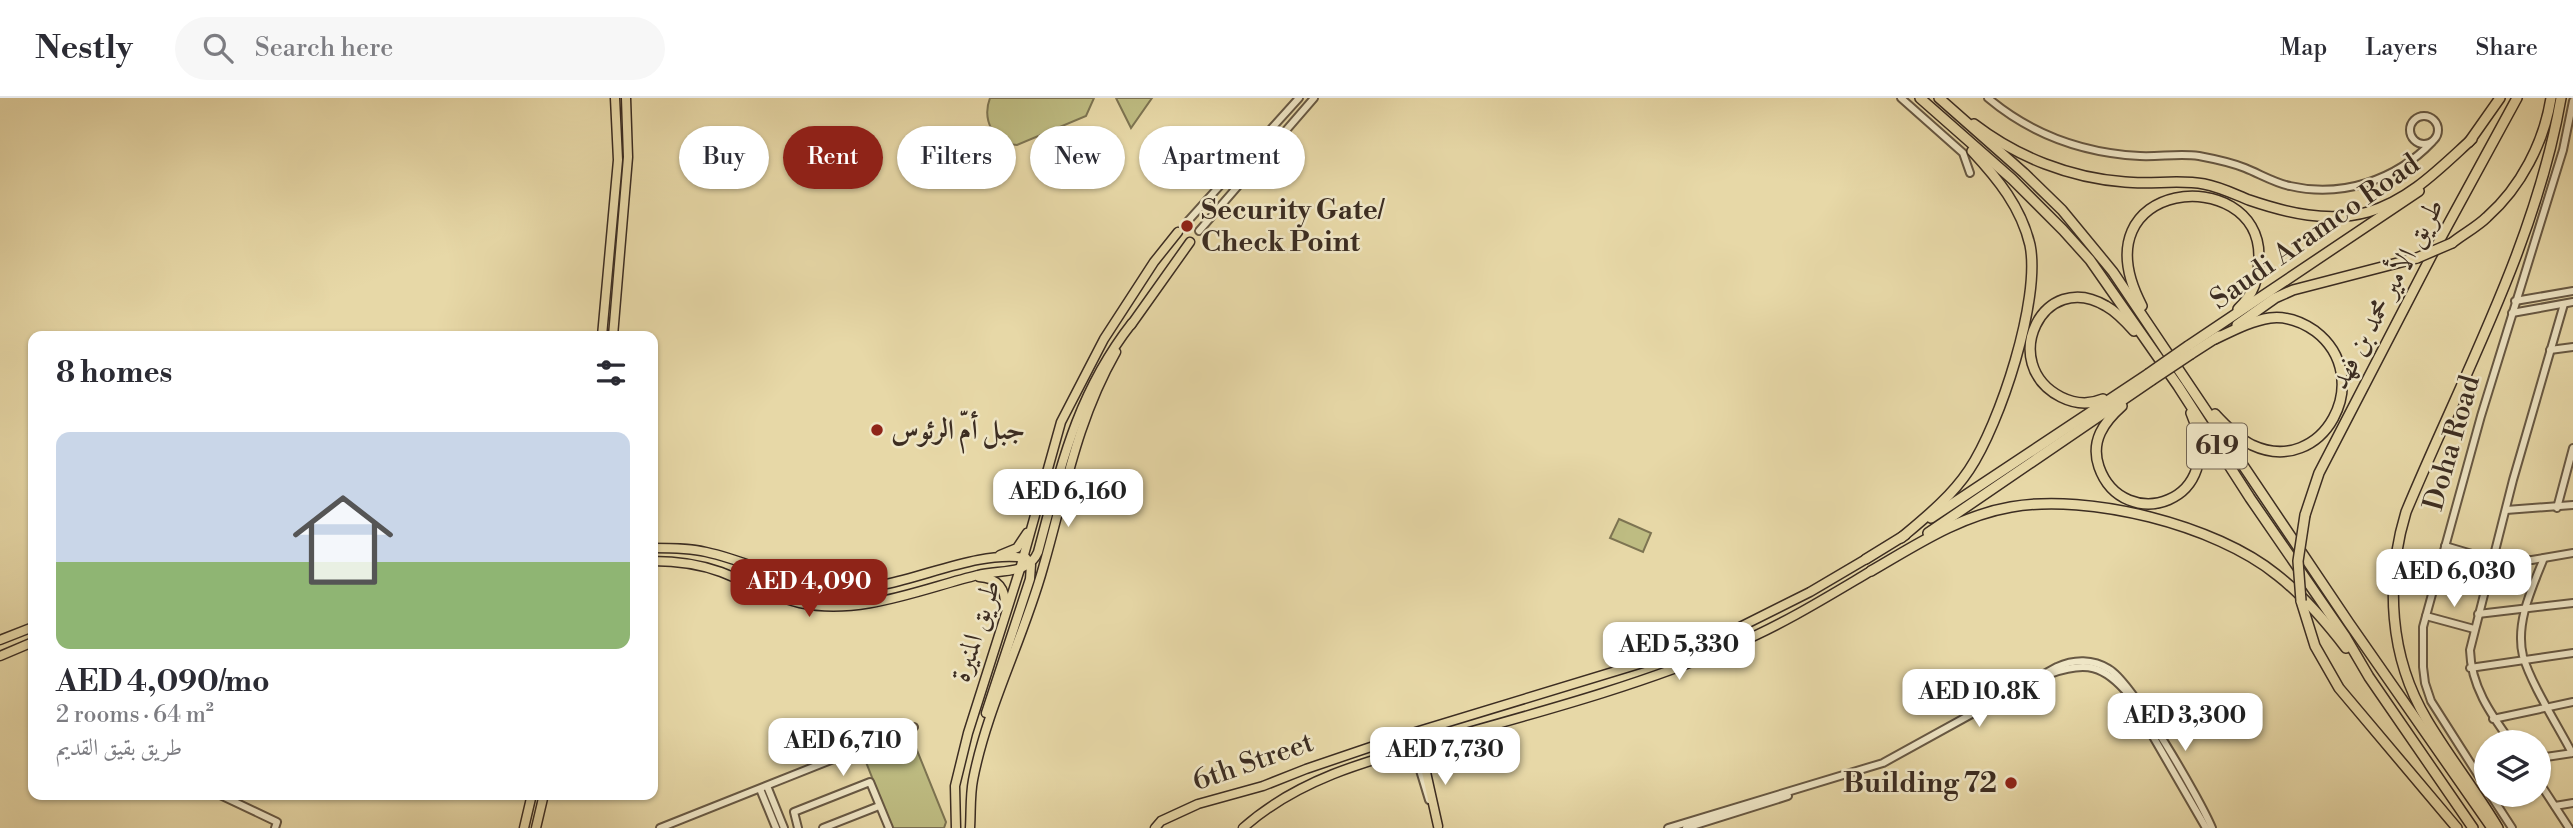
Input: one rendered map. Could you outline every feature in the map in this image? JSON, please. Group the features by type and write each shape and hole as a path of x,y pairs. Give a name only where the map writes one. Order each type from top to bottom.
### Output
{"highway":[{"name":"619","path":"1920,98 2012,179 2090,260 2178,386 2249,498 2473,828"},
{"name":"619","path":"1940,98 2024,173 2062,210 2092,245 2492,828"},
{"path":"1940,98 2003,145 2077,174 2126,183 2200,183 2273,207 2328,217 2367,212 2387,205 2416,188 2472,139"},
{"name":"Saudi Aramco Road","path":"2136,382 2150,377 2428,185 2472,139 2500,98"},
{"name":"طريق الأمير محمد بن فهد","path":"2458,828 2339,688 2315,646 2301,601 2298,561 2305,515 2319,473 2438,243 2517,98"},
{"name":"طريق الأمير محمد بن فهد","path":"2215,340 2275,298 2293,290 2317,282 2392,266 2452,243 2487,217 2522,176 2543,131 2551,98"},
{"path":"2498,828 2427,720 2413,694 2398,647 2393,576 2399,534 2406,512 2519,249 2538,193 2561,98"},
{"path":"1901,538 1930,515 1949,495 1980,451 1994,420 2011,368 2031,289 2030,247 2016,208 2004,187 1940,116"},
{"path":"2159,339 2130,281 2127,247 2140,219 2150,209 2182,196 2197,195 2226,204 2248,224 2259,251 2258,277 2253,292 2216,329"},
{"path":"2136,382 2095,402 2084,404 2068,401 2053,393 2035,372 2030,355 2035,326 2041,313 2052,304 2065,299 2092,300 2105,304 2115,312 2151,349"},
{"path":"2190,350 2241,327 2270,318 2293,320 2309,327 2329,345 2339,361 2343,394 2340,408 2317,438 2294,449 2269,450 2252,445 2239,437 2197,395"},
{"path":"2150,377 2107,419 2098,436 2096,448 2097,462 2110,488 2123,498 2138,503 2173,499 2193,480 2199,464 2199,437 2178,386"},
{"path":"1871,571 2150,377"},
{"path":"1866,559 2136,382"},
{"path":"1871,571 1951,526 2009,507 2045,502 2134,512 2229,545 2267,567 2313,608 2369,677"},
{"path":"1441,743 1462,734"}],"main road":[{"path":"602,331 618,160 615,98"},
{"path":"613,331 628,157 626,98"},
{"name":"طريق المنيرة","path":"956,828 955,786 968,733 1020,569 1027,561 1035,518 1061,422 1081,379 1154,262 1178,232"},
{"name":"طريق المنيرة","path":"970,828 972,783 983,737 1017,648 1043,568 1067,471 1083,422 1104,372 1132,323 1190,242"},
{"path":"972,562 1027,561 1038,552 1062,463 1082,403 1111,349 1132,323"},
{"path":"658,548 707,552 793,581 822,588 843,589 897,583 1017,548 1035,518"},
{"path":"1409,734 1672,654 1734,630 1810,592 1866,559"},
{"path":"658,561 681,562 710,568 787,599 826,607 870,603 966,578 1020,569"},
{"path":"983,737 993,690 1030,579 1027,561"},
{"path":"1462,734 1599,694 1736,645 1871,571"},
{"path":"966,578 993,579 1000,586 1005,595 1004,617"},
{"path":"0,640 28,629"},
{"path":"0,656 28,644"},
{"name":"6th Street","path":"1155,828 1161,821 1198,804 1263,786 1409,734"},
{"name":"6th Street","path":"1243,828 1265,808 1302,786 1346,769 1462,734"},
{"path":"1439,827 1424,763 1427,754 1441,743"},
{"path":"524,828 531,800"},
{"path":"536,828 543,800"}],"street":[{"path":"1188,221 1299,98"},
{"path":"1199,231 1314,98"},
{"path":"1901,98 1963,153 1970,173"},
{"path":"1988,98 2034,129 2087,150 2214,159 2289,186 2304,188 2337,190 2359,185 2401,168 2418,155 2432,142 2437,135 2437,125 2431,118 2422,116 2414,121 2410,129 2412,138 2420,144 2432,142"},
{"name":"Doha Road","path":"2474,769 2428,692 2423,667 2423,627 2515,301 2563,150 2573,101"},
{"path":"2418,155 2420,144"},
{"path":"2515,301 2573,291"},
{"path":"2512,313 2573,302"},
{"path":"2502,730 2479,694 2470,668 2470,650 2505,510 2564,304"},
{"path":"2550,350 2573,347"},
{"path":"2557,508 2573,448"},
{"path":"2505,510 2573,505"},
{"path":"2445,546 2492,560 2544,558 2573,553"},
{"path":"2544,558 2526,610 2522,633 2526,661 2572,753 2551,756"},
{"path":"2478,614 2573,603"},
{"path":"2426,616 2474,629"},
{"path":"2470,668 2573,653"},
{"path":"1668,828 1882,763 2057,667 2081,661 2110,669 2124,682 2152,724 2212,828"},
{"path":"1686,828 1878,769 2051,674 2085,666 2115,678 2129,695 2206,828"},
{"path":"2493,719 2573,702"},
{"path":"660,828 914,727"},
{"path":"1409,734 1433,816 1439,827"},
{"path":"798,828 794,812 870,782 889,828"},
{"path":"764,788 776,828"},
{"path":"764,788 784,828"},
{"path":"231,800 277,822 275,828"},
{"path":"2551,800 2569,828"},
{"path":"2555,806 2573,803"},
{"path":"823,828 879,806"},
{"path":"2498,807 2512,828"},
{"path":"950,828 956,813"}],"shaded area":[{"path":"990,98 1094,98 1086,116 1062,126 1030,126 1030,140 1017,145 1016,126 991,126 988,106"},
{"path":"1116,98 1152,98 1131,128"},
{"path":"1619,519 1651,533 1643,552 1610,538"},
{"path":"910,733 946,822 944,828 892,828 862,752"}],"tunnel":[{"path":"1178,232 1188,221"}],"place":[{"name":"Security Gate/ Check Point","path":"1187,226"},
{"name":"جبل أمّ الرئوس","path":"877,430"},
{"name":"Building 72","path":"2011,783"}]}
